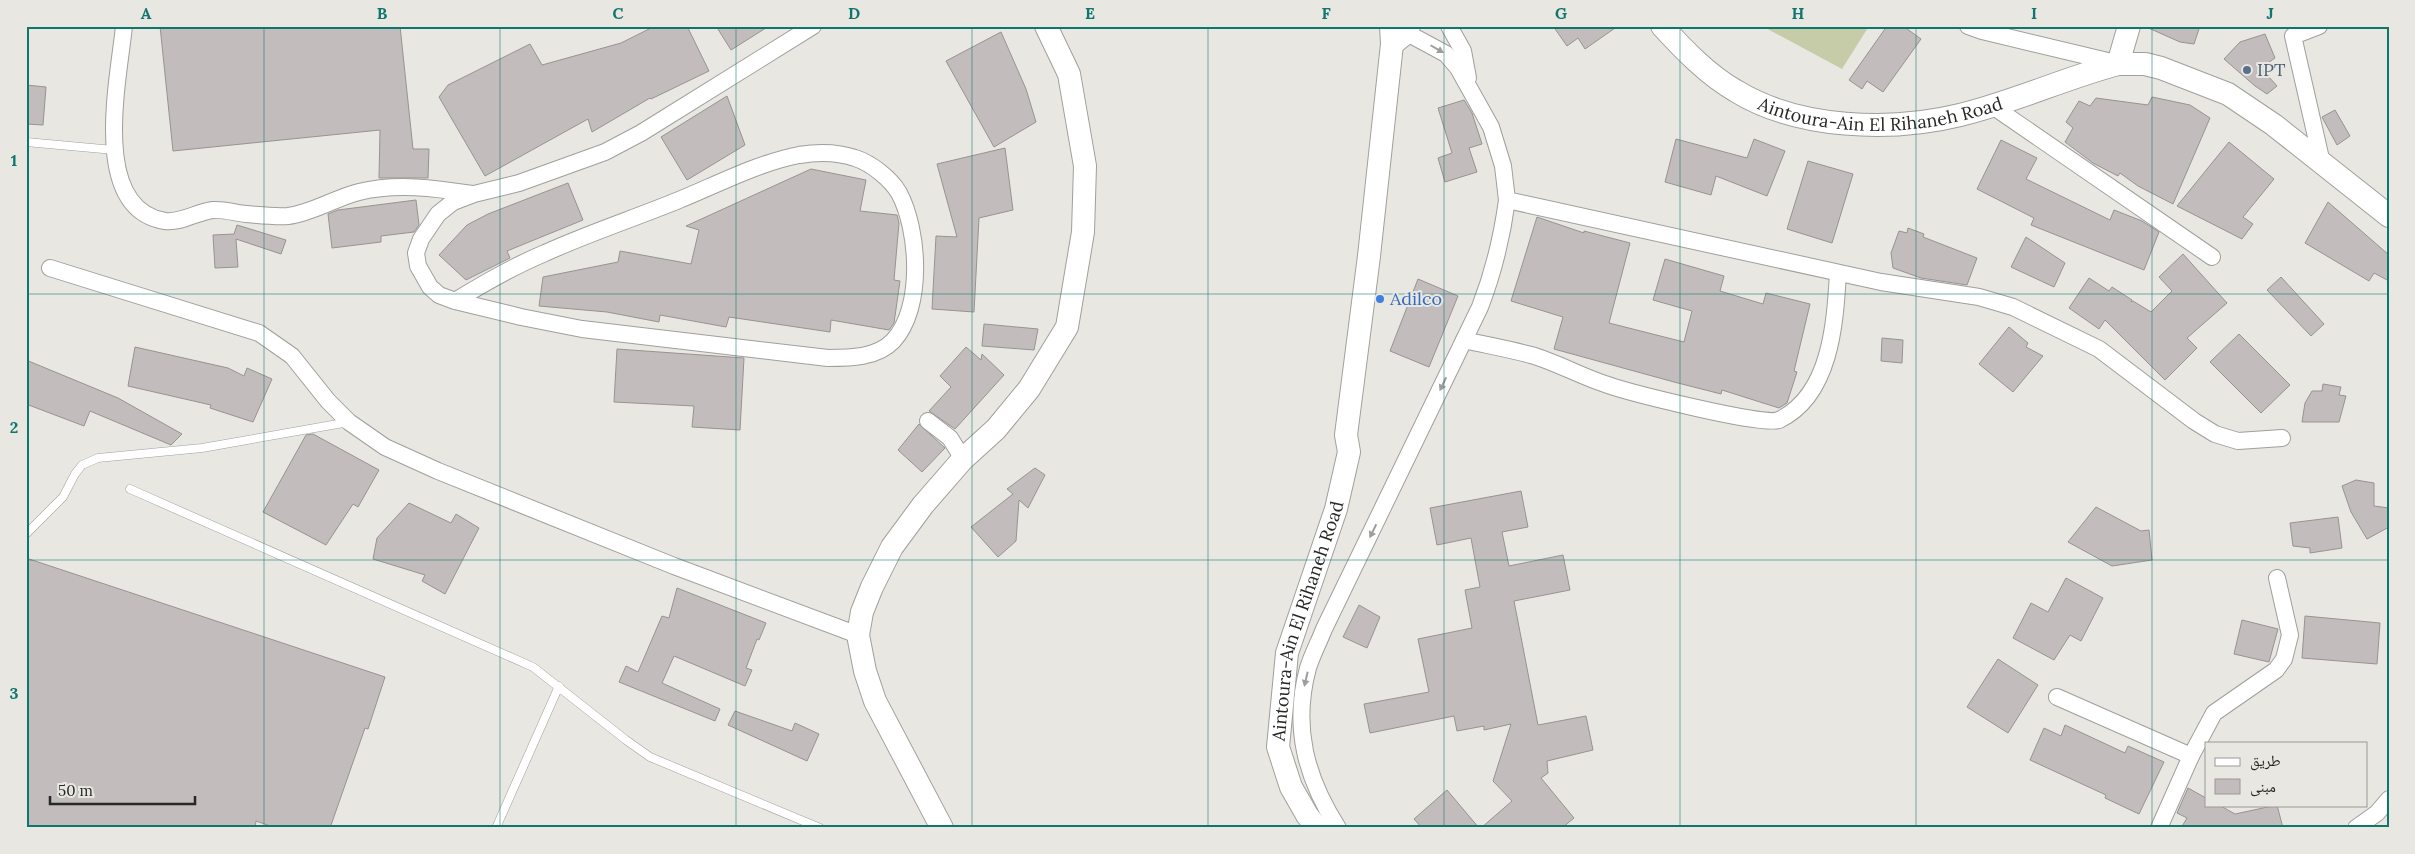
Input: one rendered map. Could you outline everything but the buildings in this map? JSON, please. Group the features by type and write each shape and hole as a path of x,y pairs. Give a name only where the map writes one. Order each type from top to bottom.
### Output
{"main road":[{"path":"942,828 875,701 865,671 858,635 862,612 892,547 923,505 963,459 996,429 1030,389 1067,327 1083,232 1085,166 1069,74 1046,26"},
{"name":"Aintoura-Ain El Rihaneh Road","path":"1662,26 1705,68 1736,92 1781,111 1849,125 1908,125 1961,115 2064,82 2092,70 2118,64 2145,64 2161,68 2228,94 2274,125 2389,216"},
{"path":"2118,64 2129,26"},
{"name":"Aintoura-Ain El Rihaneh Road","path":"1298,828 1285,809 1268,767 1271,748 1268,684 1272,655 1338,447 1346,435 1399,31"},
{"name":"Aintoura-Ain El Rihaneh Road","path":"1271,748 1307,815 1317,828"}],"street":[{"path":"124,26 114,130 114,150 121,185 128,198 154,218 165,220 186,219 213,210 246,214 290,215 307,211 331,200 381,188 437,188 474,194"},
{"path":"455,301 546,252 760,167 800,155 832,153 856,158 873,168 898,192 908,217 915,248 912,299 901,329 892,341 881,349 851,358 828,358 582,328 521,317 455,301 439,295 430,287 418,266 416,253 421,239 438,214 453,202 474,194 519,184 605,152 641,133 813,26"},
{"path":"1449,26 1463,51 1471,90"},
{"path":"1968,26 2118,64"},
{"path":"2319,26 2291,31 2322,163"},
{"path":"1338,828 1311,779 1304,745 1301,722 1303,697 1309,666 1324,629 1480,307 1493,272 1502,236 1507,200 1503,166 1491,127 1458,68 1446,54 1399,31"},
{"path":"1991,105 2083,171 2212,257"},
{"path":"1507,200 1838,273 1881,282 1979,297 2013,307 2099,349 2194,421 2215,434 2238,441 2282,438"},
{"path":"50,268 259,333 292,356 328,400 349,422 385,447 438,471 692,573 858,635"},
{"path":"1464,340 1531,355 1606,384 1736,417 1777,422 1798,409 1819,379 1835,324 1838,273"},
{"path":"928,421 950,438 963,459"},
{"path":"2159,828 2191,756 2214,713 2276,670 2284,659 2290,635 2277,578"},
{"path":"2057,696 2191,756"},
{"path":"2356,828 2378,813 2389,799"}],"lane":[{"path":"26,142 114,150"},
{"path":"26,534 63,497 75,474 82,466 98,458 202,448 349,422"},
{"path":"130,489 533,667 650,757 820,828"},
{"path":"496,828 559,686"}],"green space":[{"path":"1762,26 1869,26 1842,69"}],"place":[{"name":"IPT","path":"2247,70"},
{"name":"Adilco","path":"1380,299"}]}
